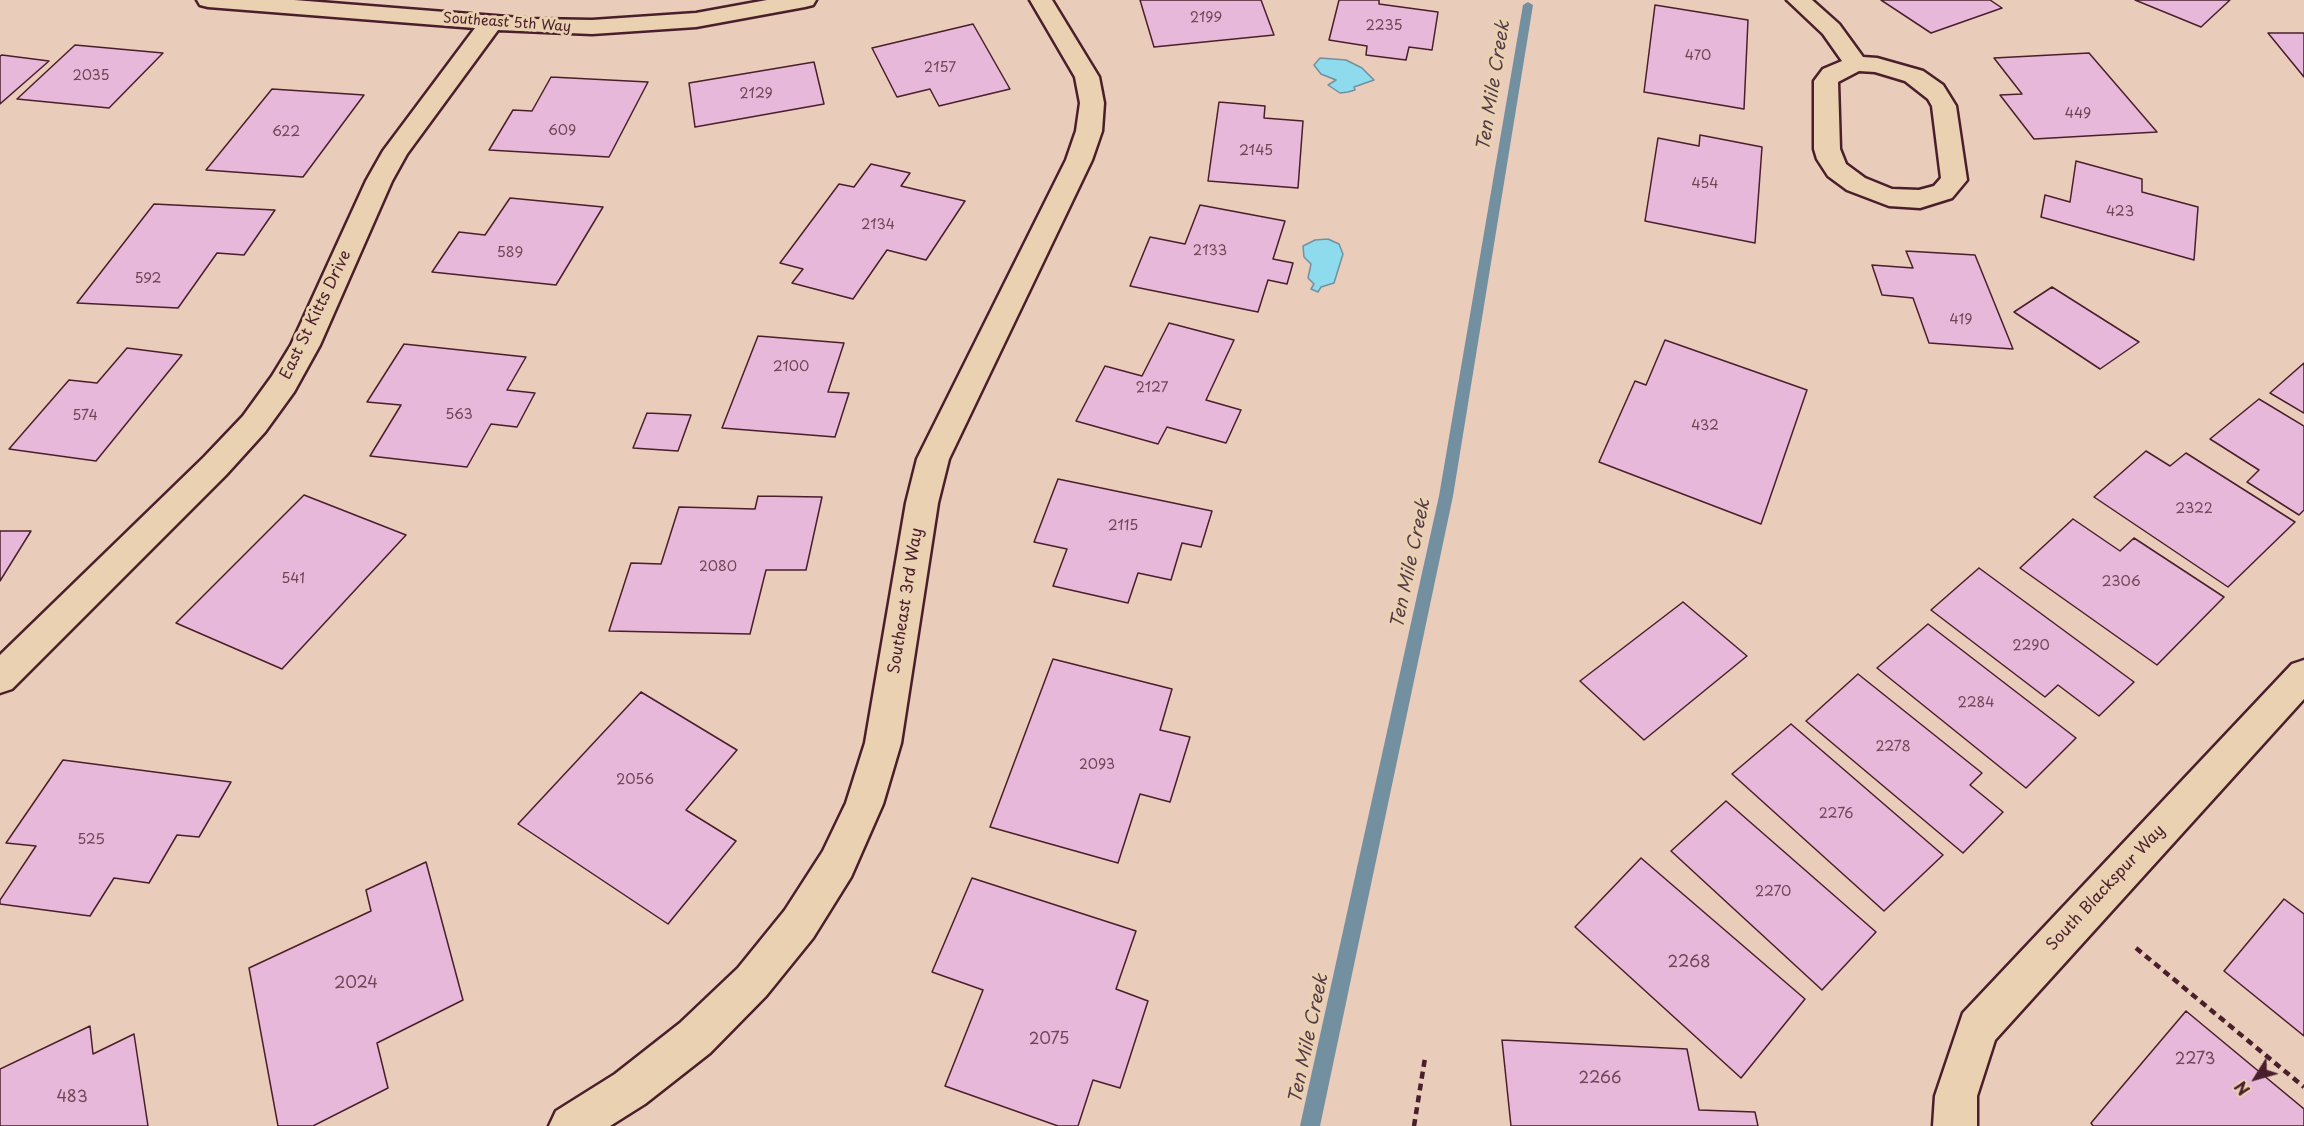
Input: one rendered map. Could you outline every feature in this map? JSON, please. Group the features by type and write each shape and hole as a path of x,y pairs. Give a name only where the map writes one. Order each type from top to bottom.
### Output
{"street":[{"name":"Southeast 5th Way","path":"208,0 303,4 491,23 592,27 642,25 706,18 805,0"},
{"name":"Southeast 3rd Way","path":"571,1126 630,1089 695,1038 752,982 800,924 837,864 864,804 883,744 922,503 933,459 1079,160 1089,131 1092,103 1087,78 1041,0"},
{"path":"1798,0 1831,29 1856,64 1896,68 1914,75 1934,90 1944,106 1954,180 1943,192 1920,199 1889,197 1856,184 1837,170 1827,149 1826,81 1832,74 1856,64"},
{"name":"East St Kitts Drive","path":"0,678 215,466 254,424 283,384 305,345 379,181 396,151 491,23"},
{"name":"South Blackspur Way","path":"1955,1126 1956,1096 1978,1028 2304,675"}],"path":[{"path":"2136,948 2304,1087"},
{"path":"1414,1126 1425,1058"}],"water":[{"path":"1320,58 1346,60 1362,68 1374,80 1354,87 1355,90 1340,93 1328,85 1336,80 1321,74 1314,65"},
{"path":"1328,239 1339,244 1343,254 1334,283 1321,287 1318,292 1311,289 1314,284 1308,278 1311,264 1304,257 1303,246 1315,240"}],"building":[{"path":"1140,0 1261,0 1274,35 1154,47"},
{"path":"1339,0 1379,0 1379,4 1438,12 1432,50 1409,47 1406,60 1366,55 1367,46 1329,40"},
{"path":"1881,0 1990,0 2002,8 1931,33"},
{"path":"2135,0 2230,0 2201,27"},
{"path":"1655,5 1748,20 1744,109 1644,92"},
{"path":"973,24 1010,89 939,106 930,89 897,97 872,48"},
{"path":"2268,33 2304,33 2304,77"},
{"path":"75,45 163,53 109,108 17,99"},
{"path":"2089,53 2157,132 2034,139 2000,95 2022,94 1994,58"},
{"path":"0,56 49,61 0,104"},
{"path":"814,62 824,104 695,127 689,83"},
{"path":"551,77 648,82 609,157 489,150 513,110 532,111"},
{"path":"272,89 364,95 303,177 206,170"},
{"path":"1219,102 1265,106 1264,118 1303,121 1298,188 1208,181"},
{"path":"1700,135 1762,147 1755,243 1645,221 1658,138 1699,146"},
{"path":"2076,161 2142,179 2142,192 2198,207 2194,260 2041,217 2045,195 2070,202"},
{"path":"871,164 910,173 901,186 965,201 926,260 887,250 853,299 792,283 803,269 780,263 839,184 854,187"},
{"path":"510,198 603,207 556,285 432,272 459,232 485,235"},
{"path":"154,204 275,210 244,255 217,253 178,308 77,303"},
{"path":"1200,205 1285,221 1273,259 1293,263 1287,284 1268,280 1258,312 1130,286 1150,237 1185,244"},
{"path":"1906,251 1975,255 2013,349 1929,343 1913,298 1882,295 1872,265 1913,268"},
{"path":"2052,287 2139,342 2100,369 2014,312"},
{"path":"1169,323 1234,340 1206,400 1241,410 1226,443 1167,427 1158,444 1076,421 1105,366 1142,376"},
{"path":"758,336 844,343 828,392 849,393 835,437 722,428"},
{"path":"1665,340 1807,390 1761,524 1599,462 1635,381 1646,385"},
{"path":"404,344 526,357 507,390 535,393 517,427 491,424 467,467 370,456 401,405 367,402"},
{"path":"127,348 182,355 96,461 9,449 69,380 97,383"},
{"path":"2304,363 2304,413 2270,393"},
{"path":"2259,399 2304,426 2304,510 2299,515 2247,482 2259,470 2210,439"},
{"path":"647,413 691,415 678,451 633,448"},
{"path":"2146,451 2170,466 2186,453 2295,522 2228,587 2094,497"},
{"path":"1058,479 1212,511 1201,547 1182,543 1171,580 1138,573 1128,603 1053,586 1067,549 1034,542"},
{"path":"304,495 406,535 282,669 176,623"},
{"path":"758,496 822,497 806,570 766,570 750,634 609,631 631,563 661,564 679,507 755,509"},
{"path":"2073,519 2120,551 2134,538 2224,597 2157,665 2020,568"},
{"path":"0,531 31,531 0,581"},
{"path":"1979,568 2134,682 2099,716 2058,685 2045,697 1931,610"},
{"path":"1683,602 1747,656 1644,740 1580,681"},
{"path":"1928,624 2076,738 2026,788 1877,668"},
{"path":"1053,659 1172,689 1160,730 1190,737 1170,802 1140,794 1118,863 990,827"},
{"path":"1858,674 1982,773 1970,785 2003,812 1963,853 1806,721"},
{"path":"641,692 737,750 686,810 736,841 668,924 518,824"},
{"path":"1791,724 1943,855 1884,911 1732,774"},
{"path":"63,760 231,782 199,837 177,835 149,883 114,878 90,916 0,904 0,900 36,846 6,843"},
{"path":"1726,801 1876,932 1822,990 1671,851"},
{"path":"1641,858 1805,999 1741,1078 1575,927"},
{"path":"426,862 463,1000 377,1043 388,1088 313,1126 278,1126 249,968 371,911 366,890"},
{"path":"972,878 1136,931 1116,989 1148,1001 1120,1088 1093,1080 1078,1126 1058,1126 945,1086 983,990 932,972"},
{"path":"2284,899 2304,914 2304,1036 2224,971"},
{"path":"2186,1011 2304,1109 2304,1126 2093,1126 2091,1123"},
{"path":"90,1026 93,1054 134,1034 148,1126 0,1126 0,1069"},
{"path":"1502,1040 1687,1049 1699,1110 1755,1112 1758,1126 1511,1126"}],"waterway":[{"name":"Ten Mile Creek","path":"1310,1126 1446,496 1528,5"}]}
